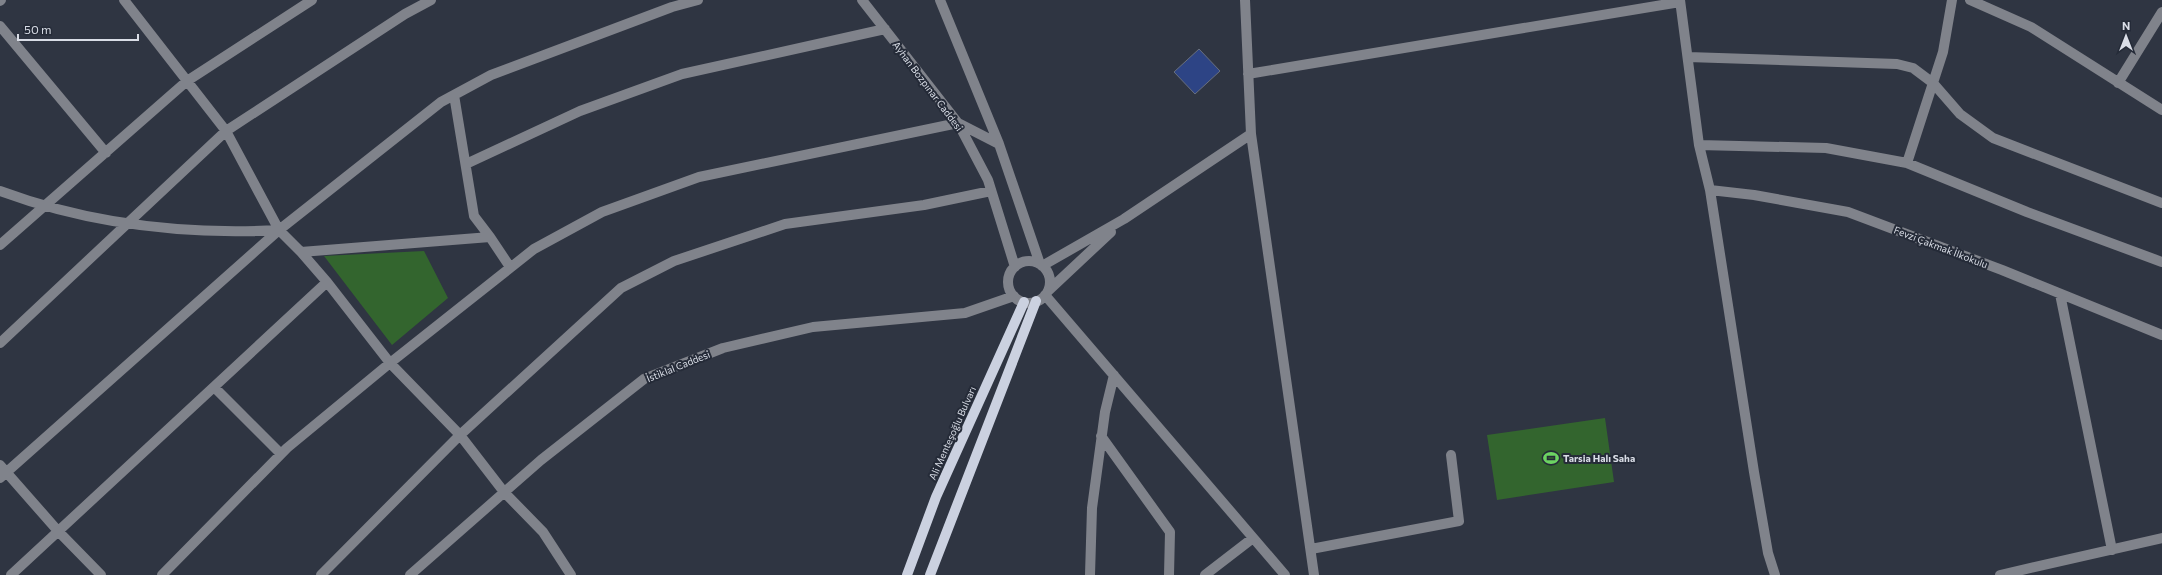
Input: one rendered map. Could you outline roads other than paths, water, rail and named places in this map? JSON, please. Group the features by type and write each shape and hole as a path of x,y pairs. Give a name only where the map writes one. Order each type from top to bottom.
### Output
{"main road":[{"path":"930,575 1036,301"},
{"name":"Ali Menteşoğlu Bulvarı","path":"907,575 936,497 1024,302"}],"street":[{"path":"124,0 226,131 279,230 302,252 390,363 460,435 504,492 543,532 571,575"},
{"path":"0,245 187,81 312,0"},
{"path":"0,343 226,131 405,14 431,0"},
{"path":"101,575 2,472 279,230 403,130 441,102 491,76 672,7 698,0"},
{"name":"Ayhan Bozpınar Caddesi","path":"862,0 958,123 988,180 1015,267"},
{"path":"940,0 1000,144 1041,265 1048,275 1046,293 1285,575"},
{"path":"1245,0 1251,134 1314,575"},
{"path":"1907,163 1943,52 1952,0"},
{"path":"1970,0 2031,27 2162,110"},
{"path":"1248,74 1680,1 1699,145 1710,190 1768,553 1775,575"},
{"path":"2118,83 2162,12"},
{"path":"0,26 106,153"},
{"path":"466,164 580,111 682,74 885,30"},
{"path":"1688,57 1897,64 1913,68 1933,83 1960,114 1993,138 2162,203"},
{"path":"454,95 474,216 510,267"},
{"path":"162,575 281,454 390,363 534,249 602,212 699,177 958,123 1000,144"},
{"path":"1124,219 1036,301 1024,302 1014,296 1008,281 1015,267 1028,261 1041,265 1124,219 1251,134"},
{"path":"1699,145 1826,148 1907,163 2027,212 2162,262"},
{"name":"Fevzi Çakmak İlkokulu","path":"1710,190 1754,195 1848,212 2060,294 2162,336"},
{"path":"0,191 45,207 127,225 231,233 279,230"},
{"path":"320,575 460,435 621,288 674,261 785,224 924,205 991,191"},
{"path":"302,252 490,237"},
{"path":"11,575 327,282"},
{"path":"2060,294 2112,550"},
{"name":"İstiklal Caddesi","path":"410,575 541,460 644,379 723,348 813,327 965,313 1014,296"},
{"path":"1090,575 1092,508 1102,436 1114,375"},
{"path":"214,387 281,454"},
{"path":"1102,436 1170,532 1169,575"},
{"path":"1311,549 1459,521 1451,455"},
{"path":"1205,575 1253,538"},
{"path":"2000,575 2162,538"}],"place":[{"name":"Tarsia Halı Saha","path":"1551,458"}]}
